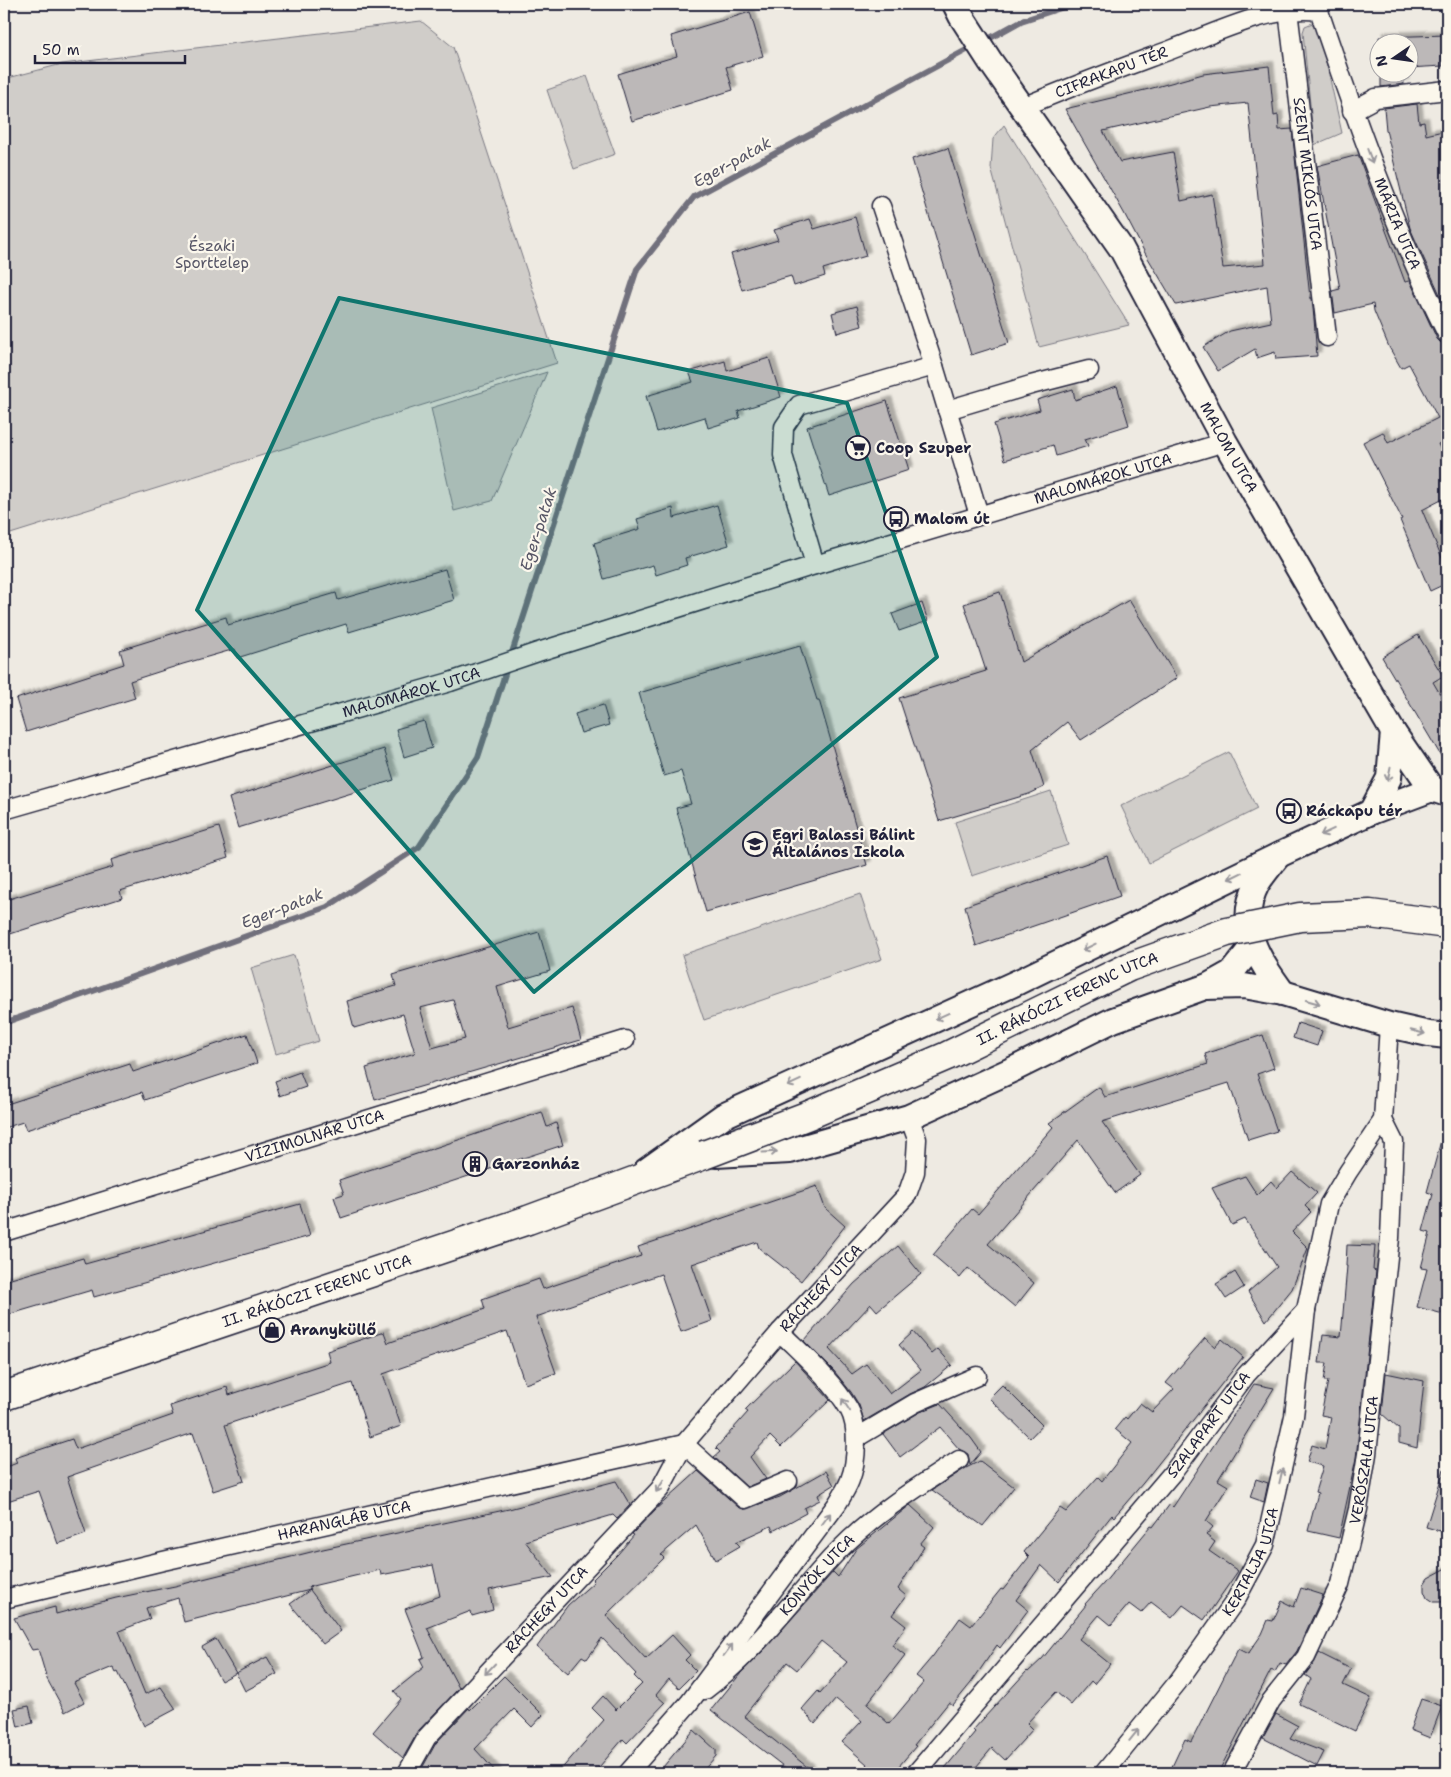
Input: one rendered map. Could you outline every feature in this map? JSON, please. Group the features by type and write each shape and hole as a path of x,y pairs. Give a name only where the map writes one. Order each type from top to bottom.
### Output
{"main road":[{"path":"958,10 990,61 1023,107"},
{"name":"MALOM UTCA","path":"1023,107 1122,248 1226,442 1394,732 1442,786"},
{"path":"1371,812 1389,778 1394,732"},
{"path":"1442,786 1371,812 1279,854 1257,885 1248,913 1253,946 1266,970 1284,993 1390,1025 1447,1036"},
{"name":"II. RÁKÓCZI FERENC UTCA","path":"628,1183 723,1116 1018,982 1279,854"},
{"name":"II. RÁKÓCZI FERENC UTCA","path":"4,1396 519,1223 704,1155 809,1115 905,1075 1129,967 1227,932 1300,916 1370,914 1447,924"},
{"path":"1205,987 1231,973 1253,946"},
{"name":"II. RÁKÓCZI FERENC UTCA","path":"704,1155 790,1151 909,1117 1016,1068 1113,1020 1205,987 1244,986 1284,993"}],"street":[{"name":"CIFRAKAPU TÉR","path":"1023,107 1063,90 1252,20 1288,10 1304,8 1319,11"},
{"name":"SZENT MIKLÓS UTCA","path":"1288,10 1327,337"},
{"name":"MÁRIA UTCA","path":"1319,11 1352,111 1388,203 1418,274 1447,334"},
{"path":"1352,111 1376,98 1447,90"},
{"path":"880,206 934,366 979,514"},
{"path":"815,565 783,455 784,427 799,405 934,366"},
{"path":"947,410 1089,370"},
{"name":"MALOMÁROK UTCA","path":"4,810 454,680 979,514 1226,442"},
{"path":"1306,1310 1329,1204 1383,1120 1390,1025"},
{"name":"VÍZIMOLNÁR UTCA","path":"4,1232 625,1040"},
{"name":"RÁCHEGY UTCA","path":"406,1773 427,1737 660,1489 684,1444 780,1332 907,1195 915,1172 917,1139 909,1117"},
{"name":"VERŐSZALA UTCA","path":"1232,1773 1271,1701 1306,1657 1340,1584 1358,1509 1367,1454 1390,1238 1394,1142 1383,1120"},
{"name":"SZALAPART UTCA","path":"916,1773 1174,1471 1246,1376 1306,1310"},
{"name":"KERTALJA UTCA","path":"1104,1773 1177,1683 1234,1601 1265,1545 1294,1416 1306,1310"},
{"path":"780,1332 830,1383 850,1410 856,1445 915,1403 978,1376"},
{"path":"684,1444 746,1499 788,1480"},
{"name":"HARANGLÁB UTCA","path":"4,1599 684,1444"},
{"name":"KÖNYÖK UTCA","path":"628,1773 689,1703 837,1504 850,1480 856,1445"},
{"name":"KÖNYÖK UTCA","path":"689,1703 728,1673 844,1545 883,1511 959,1460"}],"highlighted area":[{"path":"339,298 847,403 937,657 534,992 197,610"}],"green space":[{"name":"Északi Sporttelep","path":"421,21 453,47 557,363 4,536 4,79 62,64"},
{"path":"1315,22 1319,30 1342,133 1314,145 1303,32 1305,26"},
{"path":"587,76 615,154 574,169 547,90"},
{"path":"1004,125 1129,325 1039,347 991,168 993,139"},
{"path":"547,372 492,501 454,511 431,408"},
{"path":"1229,752 1257,809 1149,863 1121,806"},
{"path":"1051,791 1068,845 972,876 955,822"},
{"path":"860,894 882,959 704,1020 682,955"},
{"path":"294,955 319,1041 276,1054 251,968"}],"building":[{"path":"750,12 763,56 726,67 733,90 632,121 618,74 677,56 671,36"},
{"path":"1447,35 1447,55 1442,55 1443,66 1418,67 1418,36"},
{"path":"1269,66 1274,116 1278,115 1279,130 1292,129 1317,356 1276,359 1275,352 1257,358 1255,349 1218,371 1203,347 1230,331 1271,322 1267,286 1176,305 1065,109 1203,74","holes":["1248,103 1265,264 1223,268 1212,194 1181,201 1173,152 1120,162 1103,131 1210,107"]},
{"path":"1381,82 1404,82 1404,84 1381,87"},
{"path":"1417,104 1419,123 1424,122 1426,135 1447,130 1447,310 1410,228 1386,130 1384,108"},
{"path":"948,148 1009,343 971,355 912,159"},
{"path":"1358,155 1405,282 1410,281 1437,339 1441,343 1447,344 1447,440 1438,444 1447,463 1447,497 1422,510 1447,570 1447,583 1430,591 1400,520 1402,519 1363,442 1383,432 1388,443 1438,418 1409,364 1401,368 1389,347 1374,311 1373,304 1335,313 1332,291 1340,289 1317,166"},
{"path":"855,217 866,256 823,269 825,276 794,286 791,276 742,290 731,254 778,240 774,230 810,219 814,229"},
{"path":"857,306 862,326 837,333 832,313"},
{"path":"769,358 781,397 738,411 740,418 708,428 705,417 657,432 646,396 693,382 689,372 725,361 727,371"},
{"path":"1117,386 1129,425 1085,439 1088,446 1056,456 1053,445 1005,460 994,424 1040,410 1037,400 1073,389 1075,400"},
{"name":"Coop Szuper","path":"887,401 909,470 829,496 807,427"},
{"path":"717,505 729,545 685,558 687,565 656,575 653,565 604,579 594,543 640,529 637,519 673,508 674,518"},
{"path":"445,569 454,600 349,632 346,624 237,658 235,649 183,664 130,681 135,698 26,732 16,699 124,664 120,650 226,617 228,625 336,593 338,600"},
{"path":"1000,592 1021,662 1129,600 1177,678 1081,740 1067,722 1032,750 1044,787 1029,794 939,821 899,698 986,671 964,604"},
{"path":"922,603 928,621 899,631 892,614"},
{"path":"1418,635 1443,676 1433,682 1447,706 1447,766 1382,657"},
{"path":"800,646 817,700 819,700 867,865 706,912 676,808 691,804 681,771 664,776 639,693"},
{"path":"603,705 609,725 581,733 575,714"},
{"path":"424,721 432,748 404,757 396,729"},
{"path":"384,749 394,780 238,828 229,798"},
{"path":"219,827 228,858 120,891 122,898 4,936 4,911 9,909 6,900 113,867 111,860"},
{"path":"1107,856 1120,896 976,946 965,906"},
{"path":"539,932 550,971 497,987 508,1027 572,1008 581,1040 375,1100 366,1068 415,1053 403,1014 354,1028 347,1001 396,986 393,975","holes":["453,1000 465,1039 432,1048 420,1008"]},
{"path":"1298,1023 1322,1031 1317,1046 1293,1038"},
{"path":"247,1034 257,1063 145,1100 142,1092 26,1130 23,1122 4,1128 4,1105 130,1064 133,1072"},
{"path":"1263,1035 1274,1068 1257,1074 1277,1131 1248,1140 1229,1083 1102,1122 1140,1175 1115,1193 1078,1140 988,1244 1034,1283 1015,1307 968,1268 960,1278 933,1255 972,1209 978,1214 1053,1127 1049,1123 1099,1087 1105,1097 1208,1064 1205,1054"},
{"path":"300,1072 306,1087 280,1096 275,1081"},
{"path":"542,1112 547,1127 556,1123 563,1145 341,1218 334,1197 344,1194 339,1180"},
{"path":"1442,1137 1447,1138 1447,1315 1417,1307 1427,1269 1421,1268 1430,1233 1423,1231 1433,1194 1427,1192"},
{"path":"1292,1172 1317,1193 1305,1206 1311,1212 1292,1232 1308,1248 1292,1289 1266,1321 1248,1292 1277,1267 1245,1219 1232,1225 1212,1188 1245,1176 1257,1195 1271,1181 1277,1188"},
{"path":"817,1186 825,1208 845,1226 801,1281 759,1248 757,1242 692,1264 712,1321 681,1332 661,1274 536,1317 556,1373 525,1384 507,1331 383,1374 401,1426 370,1437 352,1383 225,1425 244,1481 213,1491 193,1433 67,1477 86,1534 58,1544 39,1491 4,1502 4,1468 17,1463 15,1458 72,1439 76,1449 173,1415 170,1406 227,1387 229,1395 330,1362 327,1351 384,1332 388,1343 485,1309 482,1299 539,1279 543,1289 641,1256 638,1247"},
{"path":"300,1204 310,1236 94,1297 92,1290 4,1316 4,1281 83,1258 85,1264"},
{"path":"1347,1245 1375,1246 1373,1270 1376,1271 1356,1458 1339,1538 1308,1531 1318,1493 1315,1492 1323,1466 1307,1462 1312,1445 1325,1449 1331,1417 1321,1415 1328,1381 1324,1381 1327,1363 1319,1363 1323,1335 1341,1337"},
{"path":"898,1246 921,1274 877,1311 871,1304 829,1349 852,1374 866,1364 890,1394 921,1370 899,1345 913,1332 932,1354 938,1349 952,1365 925,1387 864,1421 859,1405 851,1392 834,1371 804,1341 854,1284"},
{"path":"1235,1272 1244,1287 1226,1299 1216,1284"},
{"path":"1205,1338 1215,1347 1222,1339 1243,1357 1143,1483 1114,1517 1112,1515 1059,1582 1041,1565 1016,1600 1028,1610 1000,1648 997,1645 971,1683 953,1705 949,1702 893,1773 861,1773 868,1765 842,1742 862,1721 836,1699 815,1724 802,1709 818,1691 820,1693 847,1662 821,1641 797,1670 787,1662 744,1716 811,1770 808,1773 792,1773 711,1710 741,1673 765,1649 833,1572 838,1577 856,1549 910,1505 934,1527 920,1544 924,1547 898,1589 906,1596 892,1615 906,1626 892,1645 905,1655 867,1704 889,1724 924,1682 916,1676 960,1618 971,1626 1029,1557 1024,1552 1060,1508 1066,1512 1098,1477 1102,1481 1132,1443 1115,1429 1125,1417 1127,1419 1140,1403 1152,1412 1174,1389 1166,1383"},
{"path":"795,1361 830,1400 781,1447 770,1436 750,1457 766,1479 747,1487 714,1457 720,1452 716,1448 748,1412 745,1410"},
{"path":"1386,1373 1424,1381 1417,1448 1399,1443 1399,1429 1382,1414"},
{"path":"1254,1384 1274,1388 1218,1480 1228,1486 1206,1521 1213,1527 1206,1535 1215,1542 1209,1551 1238,1571 1204,1620 1183,1605 1172,1618 1151,1602 1141,1613 1129,1604 1111,1625 1099,1615 1079,1639 1110,1664 1094,1684 1091,1681 1071,1705 1056,1692 1027,1723 1033,1729 1005,1760 992,1748 971,1773 941,1773 975,1732 973,1730 1027,1671 1042,1659 1085,1604 1151,1526 1153,1527 1170,1504 1173,1507"},
{"path":"1002,1385 1042,1425 1030,1438 989,1398"},
{"path":"940,1404 981,1452 970,1465 968,1454 959,1449 940,1427 900,1457 883,1434 920,1412"},
{"path":"980,1461 1014,1487 983,1526 932,1490"},
{"path":"1444,1469 1447,1469 1447,1533 1426,1527"},
{"path":"698,1471 738,1507 744,1509 780,1497 826,1471 834,1485 818,1495 820,1500 804,1508 806,1513 773,1531 771,1526 736,1542 740,1546 716,1560 696,1525 661,1555 664,1558 606,1615 646,1659 672,1635 690,1655 685,1660 696,1671 679,1688 669,1679 656,1695 665,1703 627,1743 623,1739 594,1773 558,1773 604,1720 592,1708 603,1696 616,1710 642,1684 634,1676 636,1674 602,1638 587,1659 582,1656 568,1673 537,1647 568,1605 594,1582 592,1580 618,1554 634,1535 632,1534"},
{"path":"1256,1479 1268,1483 1264,1502 1250,1497"},
{"path":"616,1481 630,1505 617,1519 613,1515 525,1541 553,1577 489,1590 493,1610 472,1616 471,1611 427,1628 459,1688 419,1730 403,1758 373,1732 401,1699 394,1691 424,1667 420,1659 424,1657 405,1609 440,1596 433,1565 381,1575 380,1570 308,1587 310,1590 184,1622 178,1598 146,1608 150,1619 119,1631 145,1694 161,1687 176,1709 144,1726 118,1672 116,1673 113,1667 74,1683 84,1702 65,1712 47,1679 38,1649 32,1650 14,1618 55,1607 56,1614 323,1549 509,1509"},
{"path":"1447,1568 1447,1602 1433,1602 1427,1598 1424,1584 1428,1578"},
{"path":"1301,1588 1323,1595 1297,1651 1286,1665 1280,1663 1275,1672 1271,1670 1218,1773 1169,1773 1185,1739 1191,1742 1238,1649 1248,1654 1262,1634 1268,1620 1273,1621 1282,1601 1294,1607"},
{"path":"310,1590 341,1631 323,1644 290,1604"},
{"path":"216,1639 236,1673 221,1681 202,1647"},
{"path":"1319,1653 1351,1669 1343,1685 1371,1698 1355,1731 1299,1704 1311,1679 1305,1675"},
{"path":"267,1657 277,1674 245,1691 236,1673"},
{"path":"504,1676 543,1715 532,1727 514,1709 475,1749 497,1773 420,1772 436,1743 469,1708 470,1710"},
{"path":"1421,1699 1442,1706 1430,1738 1410,1730"},
{"path":"29,1706 33,1723 18,1727 14,1709"},
{"path":"1276,1714 1298,1726 1290,1739 1324,1752 1317,1766 1263,1738"},
{"path":"694,1730 716,1750 716,1756 701,1773 658,1773"}],"waterway":[{"name":"Eger-patak","path":"983,42 1021,21 1073,4"},
{"name":"Eger-patak","path":"4,1023 327,907 419,847 478,757 637,269 694,197 974,46"}],"place":[{"name":"Coop Szuper","path":"858,448"},
{"name":"Malom út","path":"896,519"},
{"name":"Ráckapu tér","path":"1289,811"},
{"name":"Egri Balassi Bálint Általános Iskola","path":"755,844"},
{"name":"Garzonház","path":"475,1164"},
{"name":"Aranyküllő","path":"272,1330"}]}
